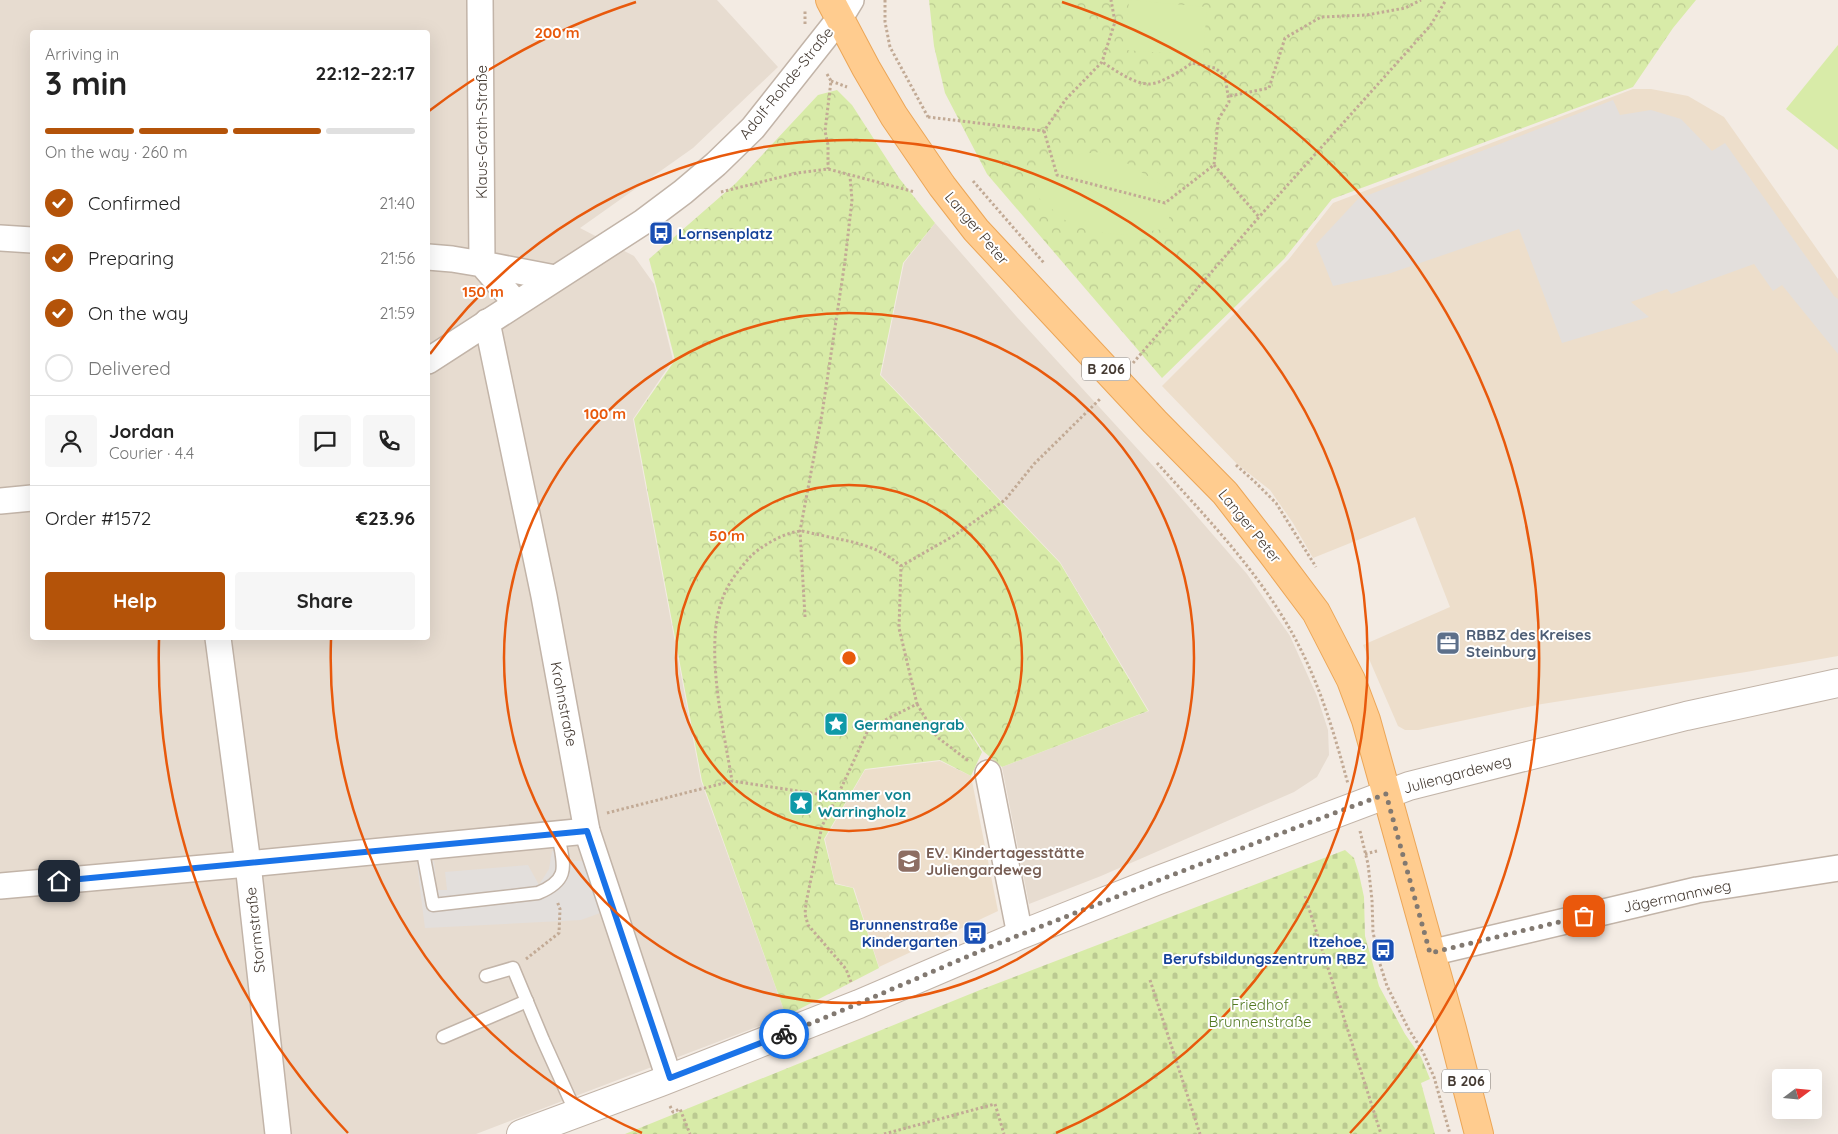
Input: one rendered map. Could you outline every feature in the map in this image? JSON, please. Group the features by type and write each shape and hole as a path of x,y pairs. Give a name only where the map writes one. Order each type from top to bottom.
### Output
{"main road":[{"name":"Langer Peter","path":"840,6 866,68 894,116 942,186 976,230 1109,391 1225,493 1316,612 1351,680 1366,720 1452,1029 1479,1134"}],"street":[{"name":"Klaus-Groth-Straße","path":"480,0 482,264"},
{"name":"Adolf-Rohde-Straße","path":"555,278 656,212 721,159 753,128 840,6"},
{"path":"0,238 30,240"},
{"path":"430,258 452,259 555,278"},
{"path":"482,264 516,303"},
{"path":"430,360 555,278"},
{"name":"Krohnstraße","path":"487,322 544,596 587,831 669,1091"},
{"path":"0,501 30,498"},
{"name":"Stormstraße","path":"218,640 248,864 278,1134"},
{"name":"Juliengardeweg","path":"521,1134 576,1113 669,1091 859,1004 1020,935 1409,786 1612,734 1838,683"},
{"path":"988,773 1020,935"},
{"path":"0,886 422,848 587,831"},
{"name":"Jägermannweg","path":"1430,953 1697,890 1838,868"}],"lane":[{"path":"422,848 432,905 538,893 552,887 560,878 564,867 558,834"},
{"path":"486,976 513,968 576,1113"},
{"path":"443,1037 527,1001"}],"path":[{"path":"1044,131 1066,99 1102,62 1115,22 1111,0"},
{"path":"1230,96 1269,88 1285,38 1321,17 1367,15 1405,8 1421,0"},
{"path":"901,566 955,535 1005,500 1034,464 1109,391 1259,217 1430,26 1446,0"},
{"path":"1102,62 1127,78 1149,84 1165,79 1192,63 1215,68 1225,76 1230,102 1218,120 1214,165 1259,217"},
{"path":"828,169 828,145 825,131 831,81 847,87 852,95"},
{"path":"928,117 1044,131"},
{"path":"1044,131 1057,175 1165,203 1214,165"},
{"path":"716,194 797,173 828,169 919,193 914,185"},
{"path":"805,617 800,531 822,414 845,261 852,200 850,176"},
{"path":"1093,392 1109,391"},
{"path":"1106,406 1109,391"},
{"path":"1151,456 1241,559 1294,636 1329,718 1355,806 1368,864 1373,932 1379,961 1387,986 1408,1028 1423,1052 1434,1077 1450,1134"},
{"path":"732,781 718,695 715,633 722,599 740,568 756,551 772,541 800,531 863,544 887,554 901,566"},
{"path":"901,566 899,628 917,704 937,737 988,773"},
{"path":"850,979 846,969 808,925 804,914 822,826 869,728 917,704"},
{"path":"618,810 732,781 837,797"},
{"path":"535,952 559,933 560,909 552,887"},
{"path":"1305,896 1381,1134"},
{"path":"1150,980 1200,1134"},
{"path":"669,1091 673,1112 680,1109 690,1134"},
{"path":"884,1134 995,1104 1004,1134"}],"shaded area":[{"path":"0,0 717,0 778,67 693,148 580,228 634,256 654,284 673,360 633,419 701,781 786,1016 476,1134 0,1134"},
{"path":"1633,89 1651,89 1688,96 1724,117 1838,279 1838,656 1542,704 1418,730 1405,730 1398,726 1363,645 1450,607 1415,517 1313,558 1293,523 1270,490 1237,464 1162,386 1289,259 1333,203"},
{"path":"1613,100 1620,115 1651,110 1681,119 1712,151 1725,143 1838,299 1838,354 1782,285 1773,291 1754,264 1671,294 1667,289 1631,302 1649,317 1562,343 1519,229 1388,274 1333,286 1316,244 1358,199"},
{"path":"935,223 1016,316 1155,468 1247,574 1290,636 1317,696 1328,730 1329,755 1317,777 1294,792 1101,876 1029,904 1002,767 1149,711 1060,562 881,375 904,263"},
{"name":"EV. Kindertagesstätte Juliengardeweg","path":"940,761 971,776 998,911 879,967 854,888 835,883 825,839 865,770"},
{"path":"569,850 570,861 587,861 603,912 581,920 425,928 417,864 434,861 437,890 447,890 445,872 528,865 539,885 549,869 552,851"}],"green space":[{"path":"929,0 1696,0 1673,28 1633,87 1332,199 1284,259 1162,378 987,174 945,93 934,46"},
{"path":"1129,0 1207,7 1203,56 1125,50"},
{"path":"1838,45 1838,150 1786,109"},
{"path":"837,90 852,105 899,178 935,223 903,263 880,375 1060,563 1148,711 1002,767 983,751 955,708 982,752 971,776 940,760 865,769 824,839 835,884 853,888 879,968 786,1016 702,781 634,419 675,360 649,259 736,183 818,95"},
{"path":"1101,152 1120,159 1172,191 1168,228 1129,235 1103,233 1071,225 1035,195 1035,168 1060,156"},
{"name":"Friedhof Brunnenstraße","path":"1345,850 1354,858 1359,874 1364,897 1365,936 1379,986 1405,1034 1421,1057 1430,1079 1421,1083 1435,1134 625,1134 980,990"}],"way so far":[{"path":"784,1034 1020,935 1386,794 1430,953 1584,916"}],"place":[{"name":"Lornsenplatz","path":"661,233"},
{"name":"RBBZ des Kreises Steinburg","path":"1448,643"},
{"name":"Germanengrab","path":"836,724"},
{"name":"Kammer von Warringholz","path":"801,803"},
{"name":"EV. Kindertagesstätte Juliengardeweg","path":"909,861"},
{"name":"Brunnenstraße Kindergarten","path":"975,933"},
{"name":"Itzehoe, Berufsbildungszentrum RBZ","path":"1383,950"}],"route":[{"path":"59,881 587,831 670,1078 784,1034"}]}
